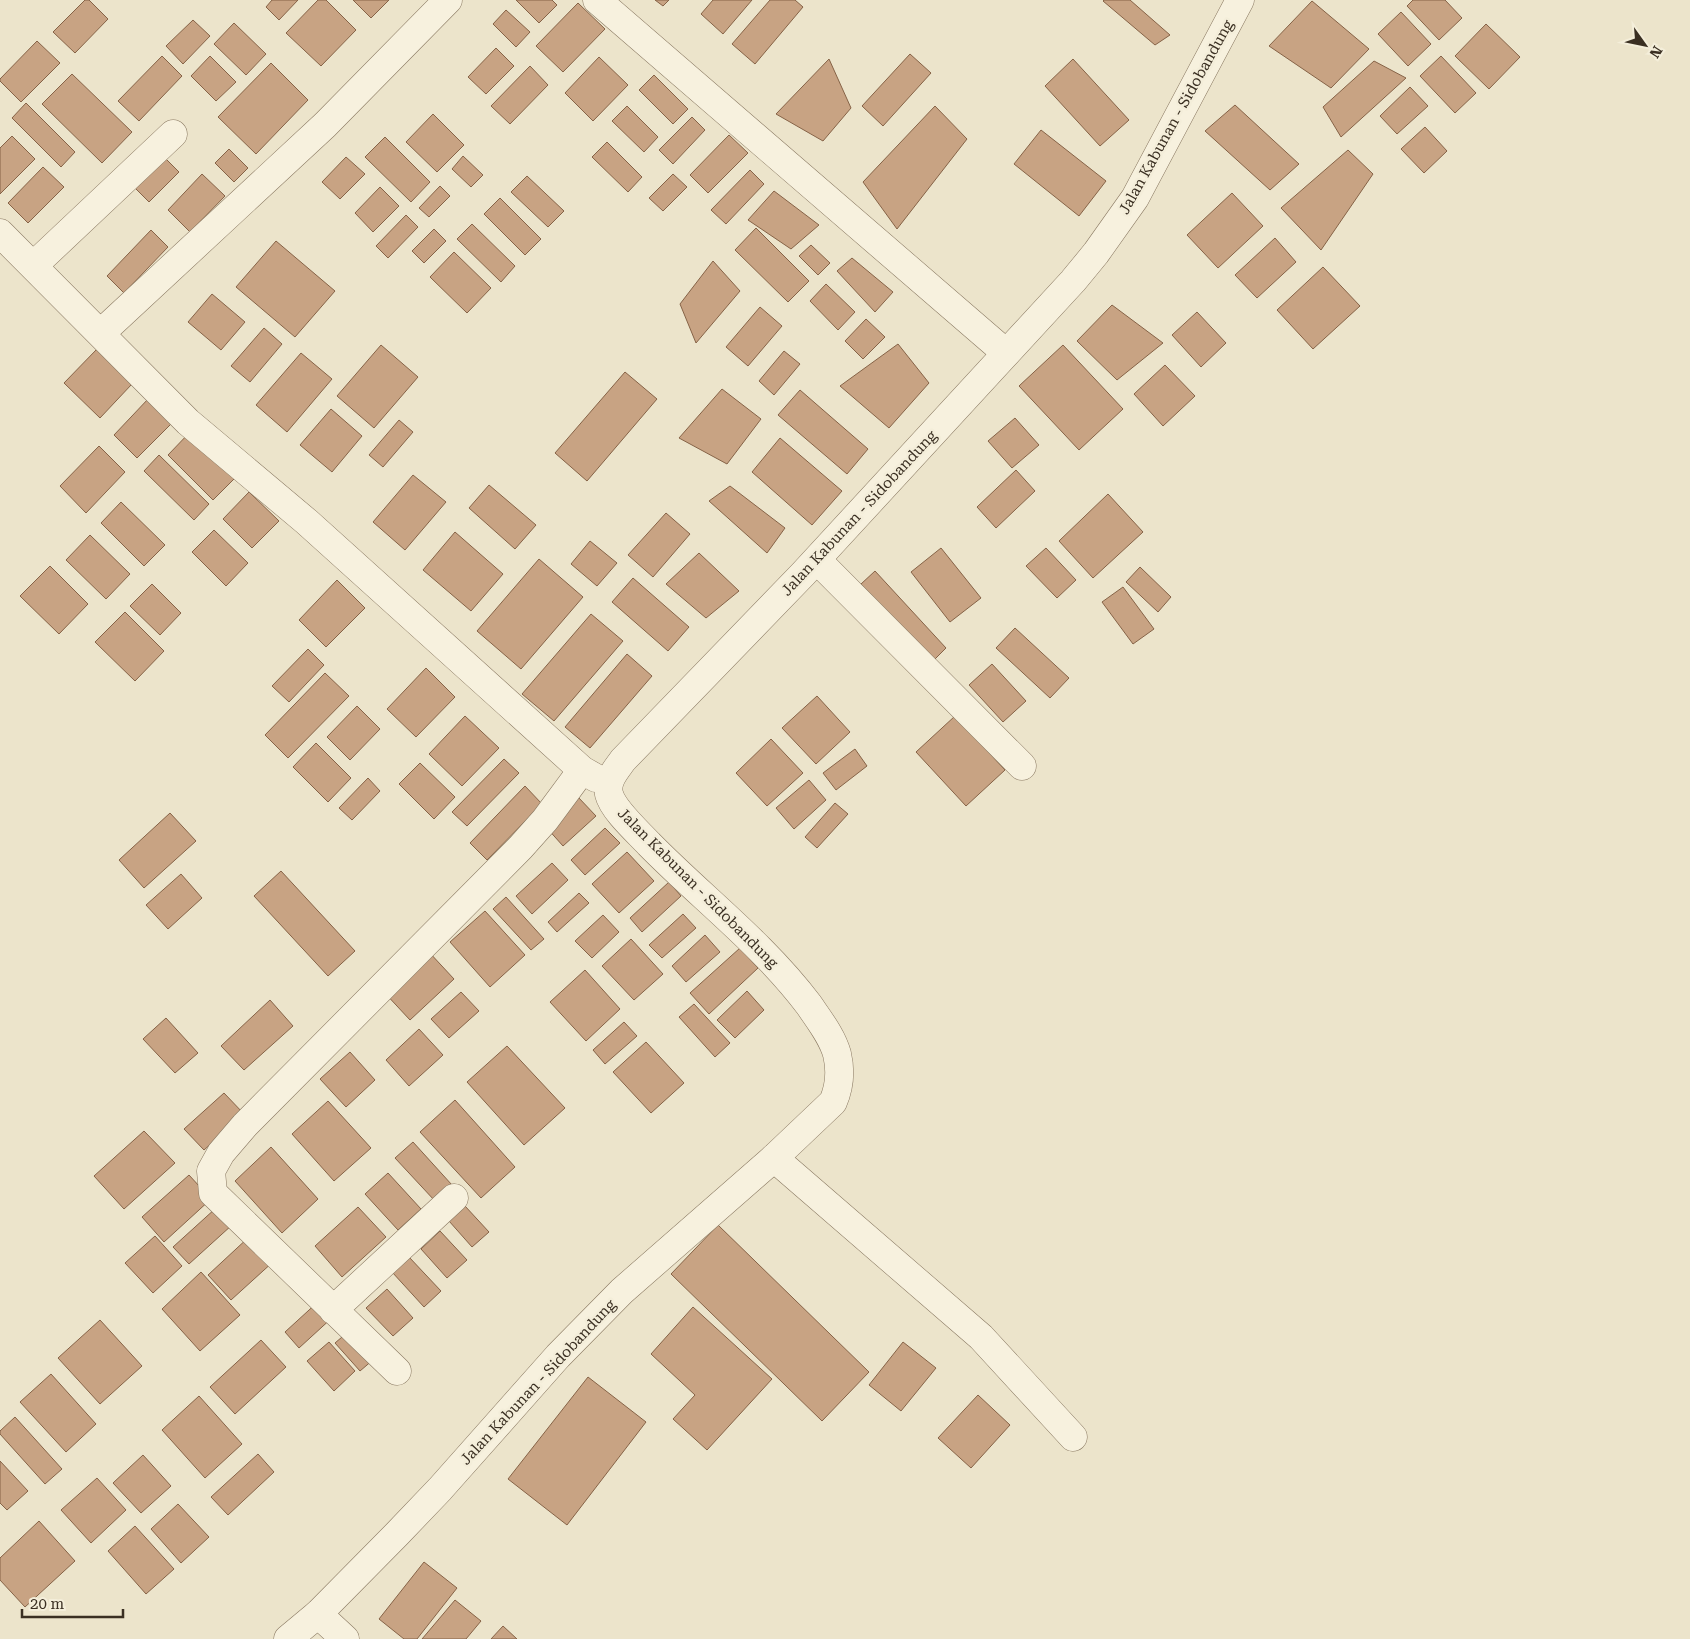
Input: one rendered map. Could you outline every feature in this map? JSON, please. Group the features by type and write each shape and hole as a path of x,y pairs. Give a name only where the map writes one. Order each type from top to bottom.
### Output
{"street":[{"path":"101,333 325,125 448,0"},
{"path":"597,0 1006,353"},
{"name":"Jalan Kabunan - Sidobandung","path":"288,1639 318,1614 434,1495 558,1356 622,1291 774,1158 833,1102 840,1078 837,1054 832,1039 795,987 770,958 683,878 619,811 609,794 608,785 612,775 623,760 816,560 1073,281 1096,253 1122,217 1157,157 1240,0"},
{"path":"33,266 174,134"},
{"path":"0,233 188,422 307,522 582,770 608,785"},
{"path":"816,560 1022,766"},
{"path":"397,1371 213,1193 211,1171 222,1153 245,1126 520,848 545,820 582,770"},
{"path":"774,1158 981,1337 1073,1437"},
{"path":"333,1310 454,1198"},
{"path":"318,1614 345,1639"}],"building":[{"path":"85,0 89,0 108,19 75,53 53,32"},
{"path":"272,0 298,0 279,20 266,7"},
{"path":"318,0 326,0 356,30 321,66 286,33"},
{"path":"353,0 389,0 371,18"},
{"path":"516,0 552,0 557,5 539,23"},
{"path":"655,0 669,0 663,6"},
{"path":"713,0 752,0 723,34 701,14"},
{"path":"770,0 795,0 803,7 755,64 732,44"},
{"path":"1104,0 1130,0 1170,35 1155,45"},
{"path":"1413,0 1445,0 1462,18 1439,40 1407,6"},
{"path":"1312,1 1369,49 1331,88 1269,46"},
{"path":"578,3 605,29 563,72 536,46"},
{"path":"506,10 530,32 516,47 493,24"},
{"path":"1401,12 1431,44 1408,66 1378,34"},
{"path":"193,20 210,36 183,64 166,46"},
{"path":"234,23 266,54 246,75 214,44"},
{"path":"1486,24 1520,57 1489,89 1455,56"},
{"path":"37,41 60,63 21,102 0,79"},
{"path":"496,48 514,66 486,94 468,77"},
{"path":"910,54 931,73 883,126 862,106"},
{"path":"162,56 182,76 139,121 118,101"},
{"path":"210,56 236,82 216,101 191,76"},
{"path":"1441,56 1476,93 1455,113 1420,76"},
{"path":"599,57 628,85 593,121 565,93"},
{"path":"829,59 851,108 823,141 776,114"},
{"path":"1073,59 1129,120 1100,146 1045,86"},
{"path":"1374,61 1406,78 1341,137 1323,107"},
{"path":"271,63 308,100 256,154 218,117"},
{"path":"530,66 548,85 510,124 491,106"},
{"path":"72,74 132,132 102,163 42,104"},
{"path":"654,75 688,109 673,124 639,90"},
{"path":"1410,87 1428,106 1397,134 1380,116"},
{"path":"26,103 75,152 61,167 12,118"},
{"path":"1235,105 1299,164 1270,190 1205,131"},
{"path":"627,106 658,137 644,152 612,121"},
{"path":"935,106 967,139 897,229 863,182"},
{"path":"433,114 464,145 437,172 406,142"},
{"path":"692,117 705,130 673,164 659,150"},
{"path":"1425,127 1447,151 1424,173 1401,149"},
{"path":"1041,130 1106,181 1079,216 1014,164"},
{"path":"729,135 748,153 708,193 690,175"},
{"path":"12,136 35,159 0,194 0,148"},
{"path":"385,137 430,182 411,202 365,157"},
{"path":"607,142 642,177 628,192 592,157"},
{"path":"229,149 248,168 234,182 215,163"},
{"path":"1348,150 1373,174 1321,250 1281,208"},
{"path":"162,155 179,172 149,202 132,185"},
{"path":"463,156 483,175 471,187 452,169"},
{"path":"346,157 365,174 340,199 322,182"},
{"path":"43,167 64,187 28,223 8,203"},
{"path":"750,170 764,184 726,224 711,210"},
{"path":"202,174 225,196 190,232 168,210"},
{"path":"673,174 687,187 663,211 649,198"},
{"path":"527,176 564,211 548,227 511,192"},
{"path":"440,186 450,196 429,217 419,208"},
{"path":"380,187 399,206 373,232 355,213"},
{"path":"774,191 819,225 791,249 748,220"},
{"path":"1232,193 1263,226 1218,268 1187,235"},
{"path":"500,198 541,239 525,255 484,214"},
{"path":"406,215 418,227 388,258 376,246"},
{"path":"472,224 515,266 501,282 457,239"},
{"path":"756,228 809,281 788,302 735,250"},
{"path":"434,229 446,241 424,263 412,251"},
{"path":"151,230 168,247 124,293 107,276"},
{"path":"1275,238 1296,262 1257,298 1235,275"},
{"path":"276,241 335,291 295,337 236,287"},
{"path":"811,245 830,263 818,275 799,256"},
{"path":"454,252 491,288 467,313 430,277"},
{"path":"852,258 893,292 875,312 837,271"},
{"path":"713,261 740,291 696,343 680,304"},
{"path":"1323,267 1360,306 1313,349 1277,310"},
{"path":"826,284 855,312 838,330 810,301"},
{"path":"212,294 245,322 221,350 188,322"},
{"path":"1112,305 1163,343 1117,380 1077,341"},
{"path":"760,307 782,326 748,366 726,347"},
{"path":"1197,312 1226,343 1201,367 1172,335"},
{"path":"866,319 885,337 863,359 845,341"},
{"path":"264,328 282,344 250,382 231,366"},
{"path":"898,344 929,383 889,428 840,386"},
{"path":"381,345 418,377 374,428 337,396"},
{"path":"1063,345 1123,409 1079,450 1019,386"},
{"path":"97,349 132,384 100,418 64,383"},
{"path":"784,351 800,364 774,395 759,381"},
{"path":"301,353 332,379 287,432 256,405"},
{"path":"1165,365 1195,396 1163,426 1134,394"},
{"path":"625,372 657,399 587,481 555,453"},
{"path":"722,389 761,419 727,464 679,438"},
{"path":"800,390 868,449 847,474 778,415"},
{"path":"149,398 173,422 137,458 114,435"},
{"path":"331,409 362,436 332,472 300,445"},
{"path":"1015,418 1039,445 1012,468 988,441"},
{"path":"399,420 413,432 383,467 369,455"},
{"path":"191,431 237,476 213,500 168,455"},
{"path":"780,438 842,491 812,525 752,472"},
{"path":"99,446 125,472 86,513 60,486"},
{"path":"159,455 209,504 194,520 144,471"},
{"path":"1016,470 1035,491 996,528 977,507"},
{"path":"413,475 446,502 405,550 373,522"},
{"path":"489,485 536,525 515,549 469,508"},
{"path":"730,486 785,528 767,553 709,501"},
{"path":"249,492 279,521 252,548 223,519"},
{"path":"1108,494 1143,532 1093,578 1059,541"},
{"path":"121,502 165,545 144,566 101,523"},
{"path":"666,513 690,534 653,577 628,555"},
{"path":"214,530 248,563 226,586 192,552"},
{"path":"455,532 503,574 471,611 423,570"},
{"path":"90,535 130,574 106,599 66,560"},
{"path":"590,541 617,563 597,586 571,564"},
{"path":"941,548 981,598 950,622 911,572"},
{"path":"1046,548 1076,580 1057,598 1026,566"},
{"path":"699,553 739,591 706,618 666,584"},
{"path":"539,559 583,597 521,669 477,631"},
{"path":"50,566 88,604 59,634 20,596"},
{"path":"1140,567 1171,597 1158,612 1126,582"},
{"path":"875,571 946,648 933,661 861,584"},
{"path":"633,578 689,627 668,651 612,602"},
{"path":"337,580 365,608 326,647 299,620"},
{"path":"152,584 181,613 160,635 130,606"},
{"path":"1123,587 1154,629 1133,644 1102,602"},
{"path":"125,612 164,651 135,681 95,642"},
{"path":"591,614 623,641 554,721 522,694"},
{"path":"1015,628 1069,678 1050,698 996,648"},
{"path":"308,649 324,665 289,702 272,686"},
{"path":"627,654 652,676 590,748 565,727"},
{"path":"992,664 1026,701 1003,722 969,685"},
{"path":"426,668 455,697 416,737 387,709"},
{"path":"325,673 349,696 288,758 265,735"},
{"path":"817,696 850,732 816,764 782,728"},
{"path":"357,706 380,729 350,760 327,737"},
{"path":"465,716 499,748 462,786 429,754"},
{"path":"955,716 1005,770 966,806 916,752"},
{"path":"771,739 803,773 767,806 736,773"},
{"path":"316,743 351,778 328,802 293,767"},
{"path":"855,749 867,766 836,790 823,773"},
{"path":"504,759 519,773 467,826 452,812"},
{"path":"420,763 455,797 434,819 399,784"},
{"path":"368,778 380,791 352,820 339,808"},
{"path":"809,780 826,800 794,829 776,808"},
{"path":"525,786 542,804 487,860 470,843"},
{"path":"578,797 596,816 563,846 546,827"},
{"path":"835,803 848,814 817,848 805,837"},
{"path":"170,813 196,841 144,888 119,860"},
{"path":"605,828 620,843 585,875 571,860"},
{"path":"627,852 654,881 619,913 592,884"},
{"path":"552,863 568,880 532,914 516,896"},
{"path":"281,871 355,951 328,976 254,896"},
{"path":"181,874 202,898 168,929 146,905"},
{"path":"669,882 681,896 642,932 630,918"},
{"path":"579,893 589,903 557,932 548,922"},
{"path":"506,897 544,939 531,950 493,909"},
{"path":"485,911 525,955 490,987 450,942"},
{"path":"683,914 696,928 662,958 649,945"},
{"path":"603,915 619,932 592,958 575,941"},
{"path":"705,935 720,952 686,982 672,966"},
{"path":"631,939 663,974 634,1000 602,966"},
{"path":"740,948 758,968 709,1014 690,993"},
{"path":"428,951 454,979 410,1020 383,991"},
{"path":"585,970 620,1009 586,1041 550,1002"},
{"path":"747,991 764,1010 735,1038 717,1020"},
{"path":"461,992 479,1011 449,1038 431,1019"},
{"path":"270,1000 293,1026 244,1070 221,1046"},
{"path":"694,1004 730,1043 715,1057 679,1017"},
{"path":"166,1018 198,1053 175,1073 143,1039"},
{"path":"624,1022 637,1036 605,1064 593,1050"},
{"path":"419,1029 443,1055 409,1086 386,1060"},
{"path":"646,1042 684,1083 651,1113 613,1072"},
{"path":"507,1046 565,1108 524,1145 467,1082"},
{"path":"350,1052 375,1080 346,1107 320,1079"},
{"path":"224,1093 244,1114 204,1150 184,1129"},
{"path":"455,1100 515,1167 481,1198 420,1132"},
{"path":"328,1101 371,1148 334,1181 292,1134"},
{"path":"144,1131 175,1163 124,1209 94,1176"},
{"path":"413,1142 452,1185 435,1201 395,1158"},
{"path":"271,1147 318,1199 282,1233 235,1181"},
{"path":"388,1173 421,1209 398,1230 365,1194"},
{"path":"189,1175 211,1199 164,1242 142,1217"},
{"path":"465,1206 489,1232 472,1247 449,1221"},
{"path":"358,1207 386,1237 342,1277 315,1246"},
{"path":"216,1208 232,1225 189,1264 173,1247"},
{"path":"718,1225 869,1372 822,1421 671,1274"},
{"path":"440,1231 467,1260 447,1278 421,1249"},
{"path":"155,1236 182,1266 153,1293 125,1263"},
{"path":"250,1236 274,1261 231,1300 208,1275"},
{"path":"409,1257 441,1291 424,1307 392,1272"},
{"path":"201,1272 240,1315 200,1351 162,1309"},
{"path":"387,1289 413,1318 393,1336 366,1308"},
{"path":"320,1300 334,1316 299,1348 285,1332"},
{"path":"693,1307 772,1379 707,1450 673,1419 695,1395 651,1354"},
{"path":"100,1320 142,1366 100,1404 58,1358"},
{"path":"349,1331 374,1359 360,1371 335,1343"},
{"path":"261,1340 286,1367 235,1414 210,1387"},
{"path":"329,1342 355,1371 334,1391 307,1361"},
{"path":"903,1342 936,1368 901,1411 869,1385"},
{"path":"51,1374 96,1424 66,1452 20,1402"},
{"path":"588,1377 646,1422 567,1525 508,1479"},
{"path":"978,1395 1010,1425 971,1468 938,1438"},
{"path":"199,1396 242,1444 205,1478 162,1430"},
{"path":"15,1417 62,1469 45,1484 0,1434 0,1431"},
{"path":"258,1454 274,1472 228,1515 211,1497"},
{"path":"143,1455 171,1486 141,1513 113,1483"},
{"path":"0,1461 28,1491 7,1510 0,1503"},
{"path":"97,1478 126,1510 91,1543 61,1510"},
{"path":"178,1504 209,1537 181,1563 151,1529"},
{"path":"39,1521 75,1561 25,1607 0,1580 0,1558"},
{"path":"135,1526 174,1569 146,1594 108,1551"},
{"path":"424,1562 457,1588 417,1639 404,1639 379,1619"},
{"path":"455,1600 481,1621 466,1639 422,1639"},
{"path":"503,1626 517,1639 491,1639"}]}
